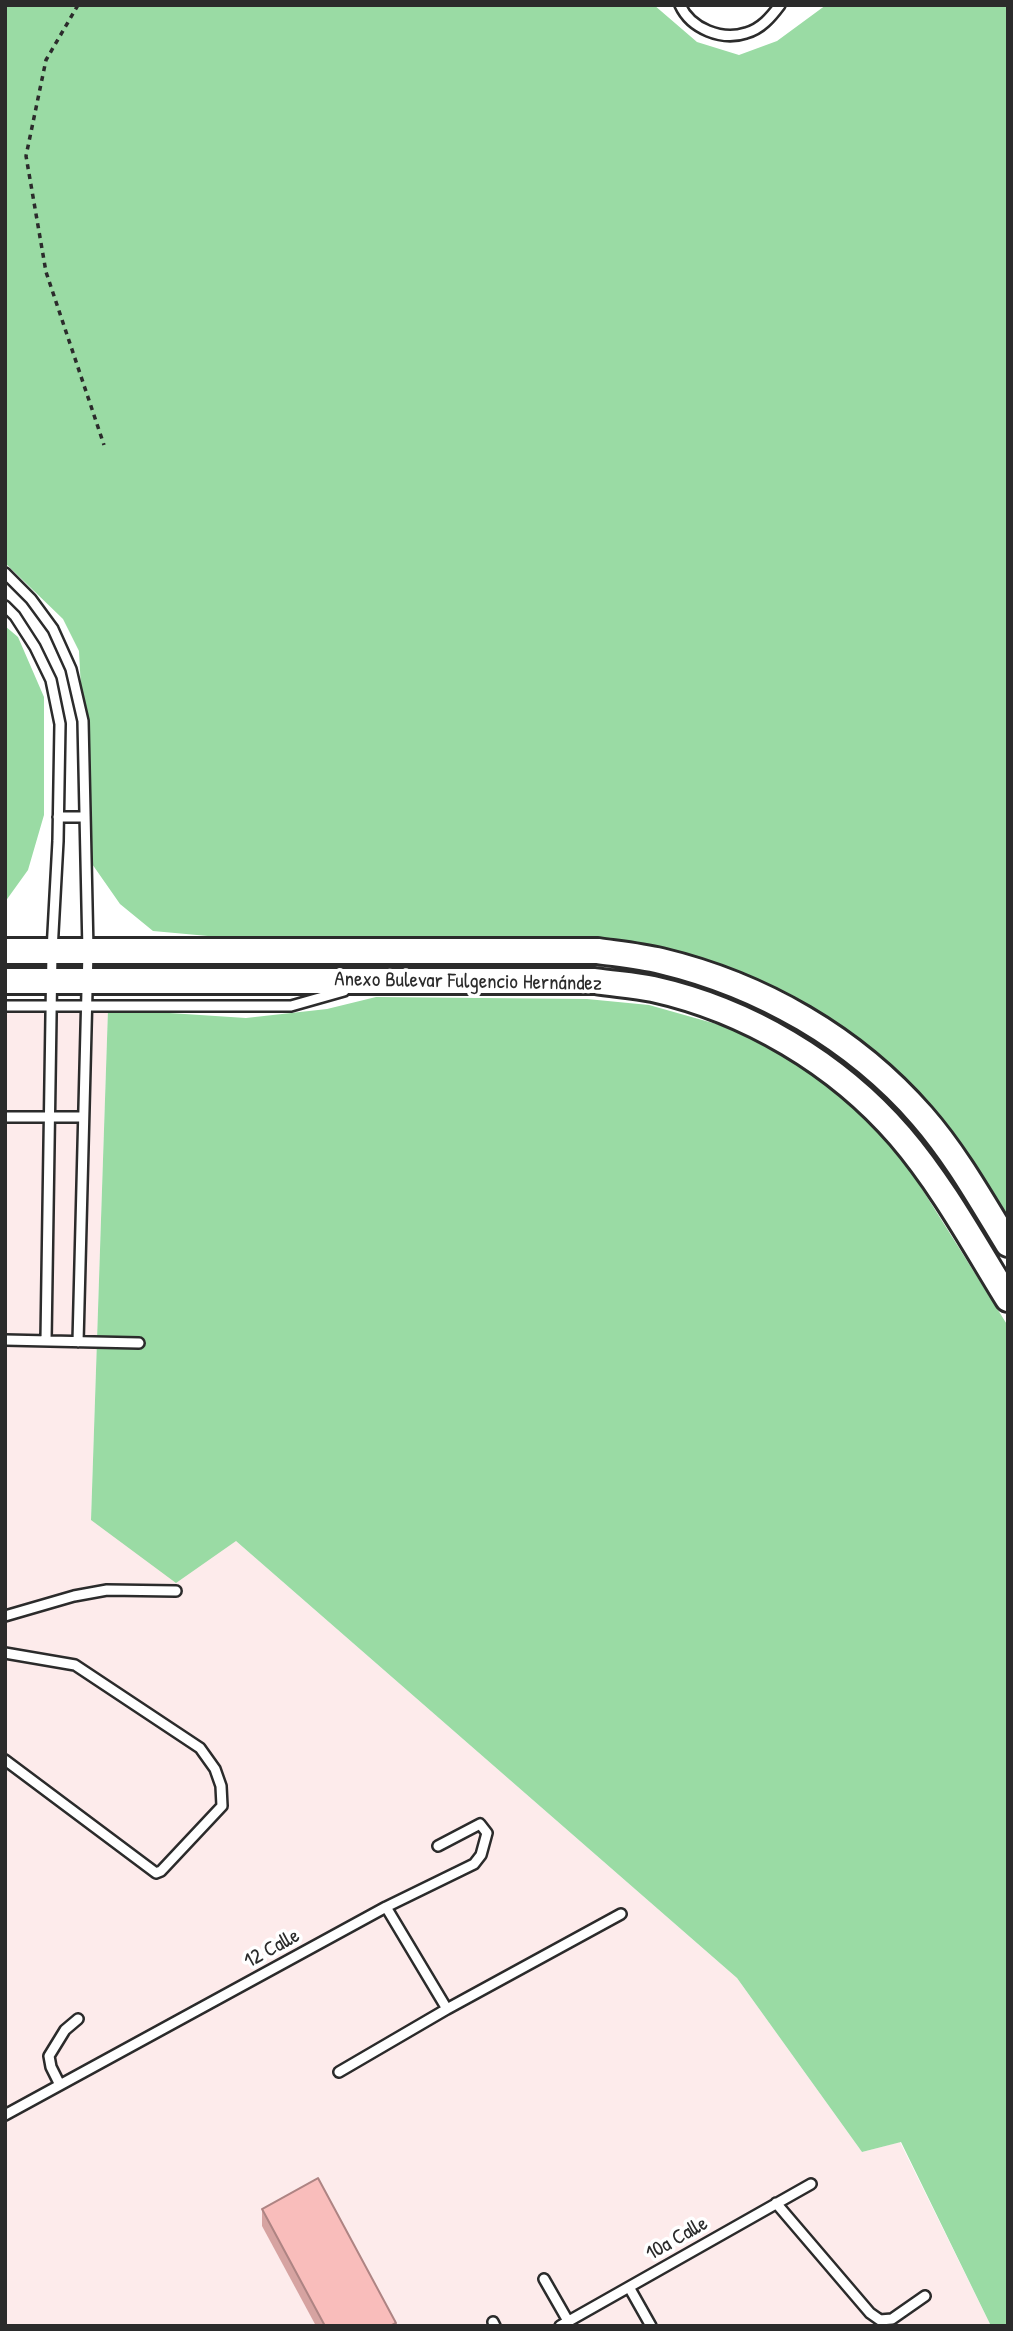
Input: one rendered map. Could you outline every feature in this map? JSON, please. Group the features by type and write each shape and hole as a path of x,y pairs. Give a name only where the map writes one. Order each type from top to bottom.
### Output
{"main road":[{"name":"Anexo Bulevar Fulgencio Hernández","path":"5,951 598,951 659,960 719,977 776,1002 808,1021 878,1072 922,1116 960,1166 1008,1244"},
{"name":"Anexo Bulevar Fulgencio Hernández","path":"5,981 595,981 653,989 709,1005 762,1029 813,1058 858,1094 900,1135 935,1182 1008,1299"}],"lane":[{"path":"680,5 699,27 722,36 747,33 768,21 780,5"},
{"path":"5,573 31,599 53,629 71,669 83,721 88,981 82,1117 78,1342"},
{"path":"5,606 15,616 35,647 51,680 60,724 52,951 46,1340"},
{"path":"58,817 84,817"},
{"path":"5,1006 290,1006 383,979"},
{"path":"5,1116 82,1117"},
{"path":"5,1339 139,1343"},
{"path":"5,1616 74,1596 107,1590 176,1591"},
{"path":"5,1653 75,1665 200,1748 215,1769 221,1786 222,1802 212,1818 156,1873 5,1760"},
{"name":"12 Calle","path":"5,2115 386,1907 474,1864 481,1855 487,1833 480,1824 438,1846"},
{"path":"386,1907 447,2009"},
{"path":"339,2072 447,2009 621,1914"},
{"path":"60,2085 49,2056 65,2030 78,2019"},
{"name":"10a Calle","path":"564,2324 811,2183"},
{"path":"776,2203 870,2313 880,2320 891,2319 925,2296"},
{"path":"544,2279 564,2324"},
{"path":"629,2287 651,2326"}],"path":[{"path":"78,5 46,60 26,156 46,272 104,445"}],"shaded area":[{"path":"5,1009 108,1009 91,1520 236,1541 737,1978 862,2152 900,2142 991,2326 5,2326"}],"green space":[{"path":"5,5 654,5 697,42 739,55 777,41 826,5 1008,5 1008,1224 836,1027 742,972 611,944 252,940 153,931 120,904 90,861 79,651 63,619 5,563"},
{"path":"5,626 18,637 44,697 44,815 28,870 5,902"},
{"path":"376,997 587,999 649,1005 727,1027 796,1059 861,1108 912,1173 1008,1326 1008,2326 991,2326 901,2142 862,2152 737,1978 236,1541 176,1583 91,1520 108,1009 246,1018 327,1009"}],"building":[{"path":"318,2178 396,2323 390,2326 325,2326 262,2209"}]}
